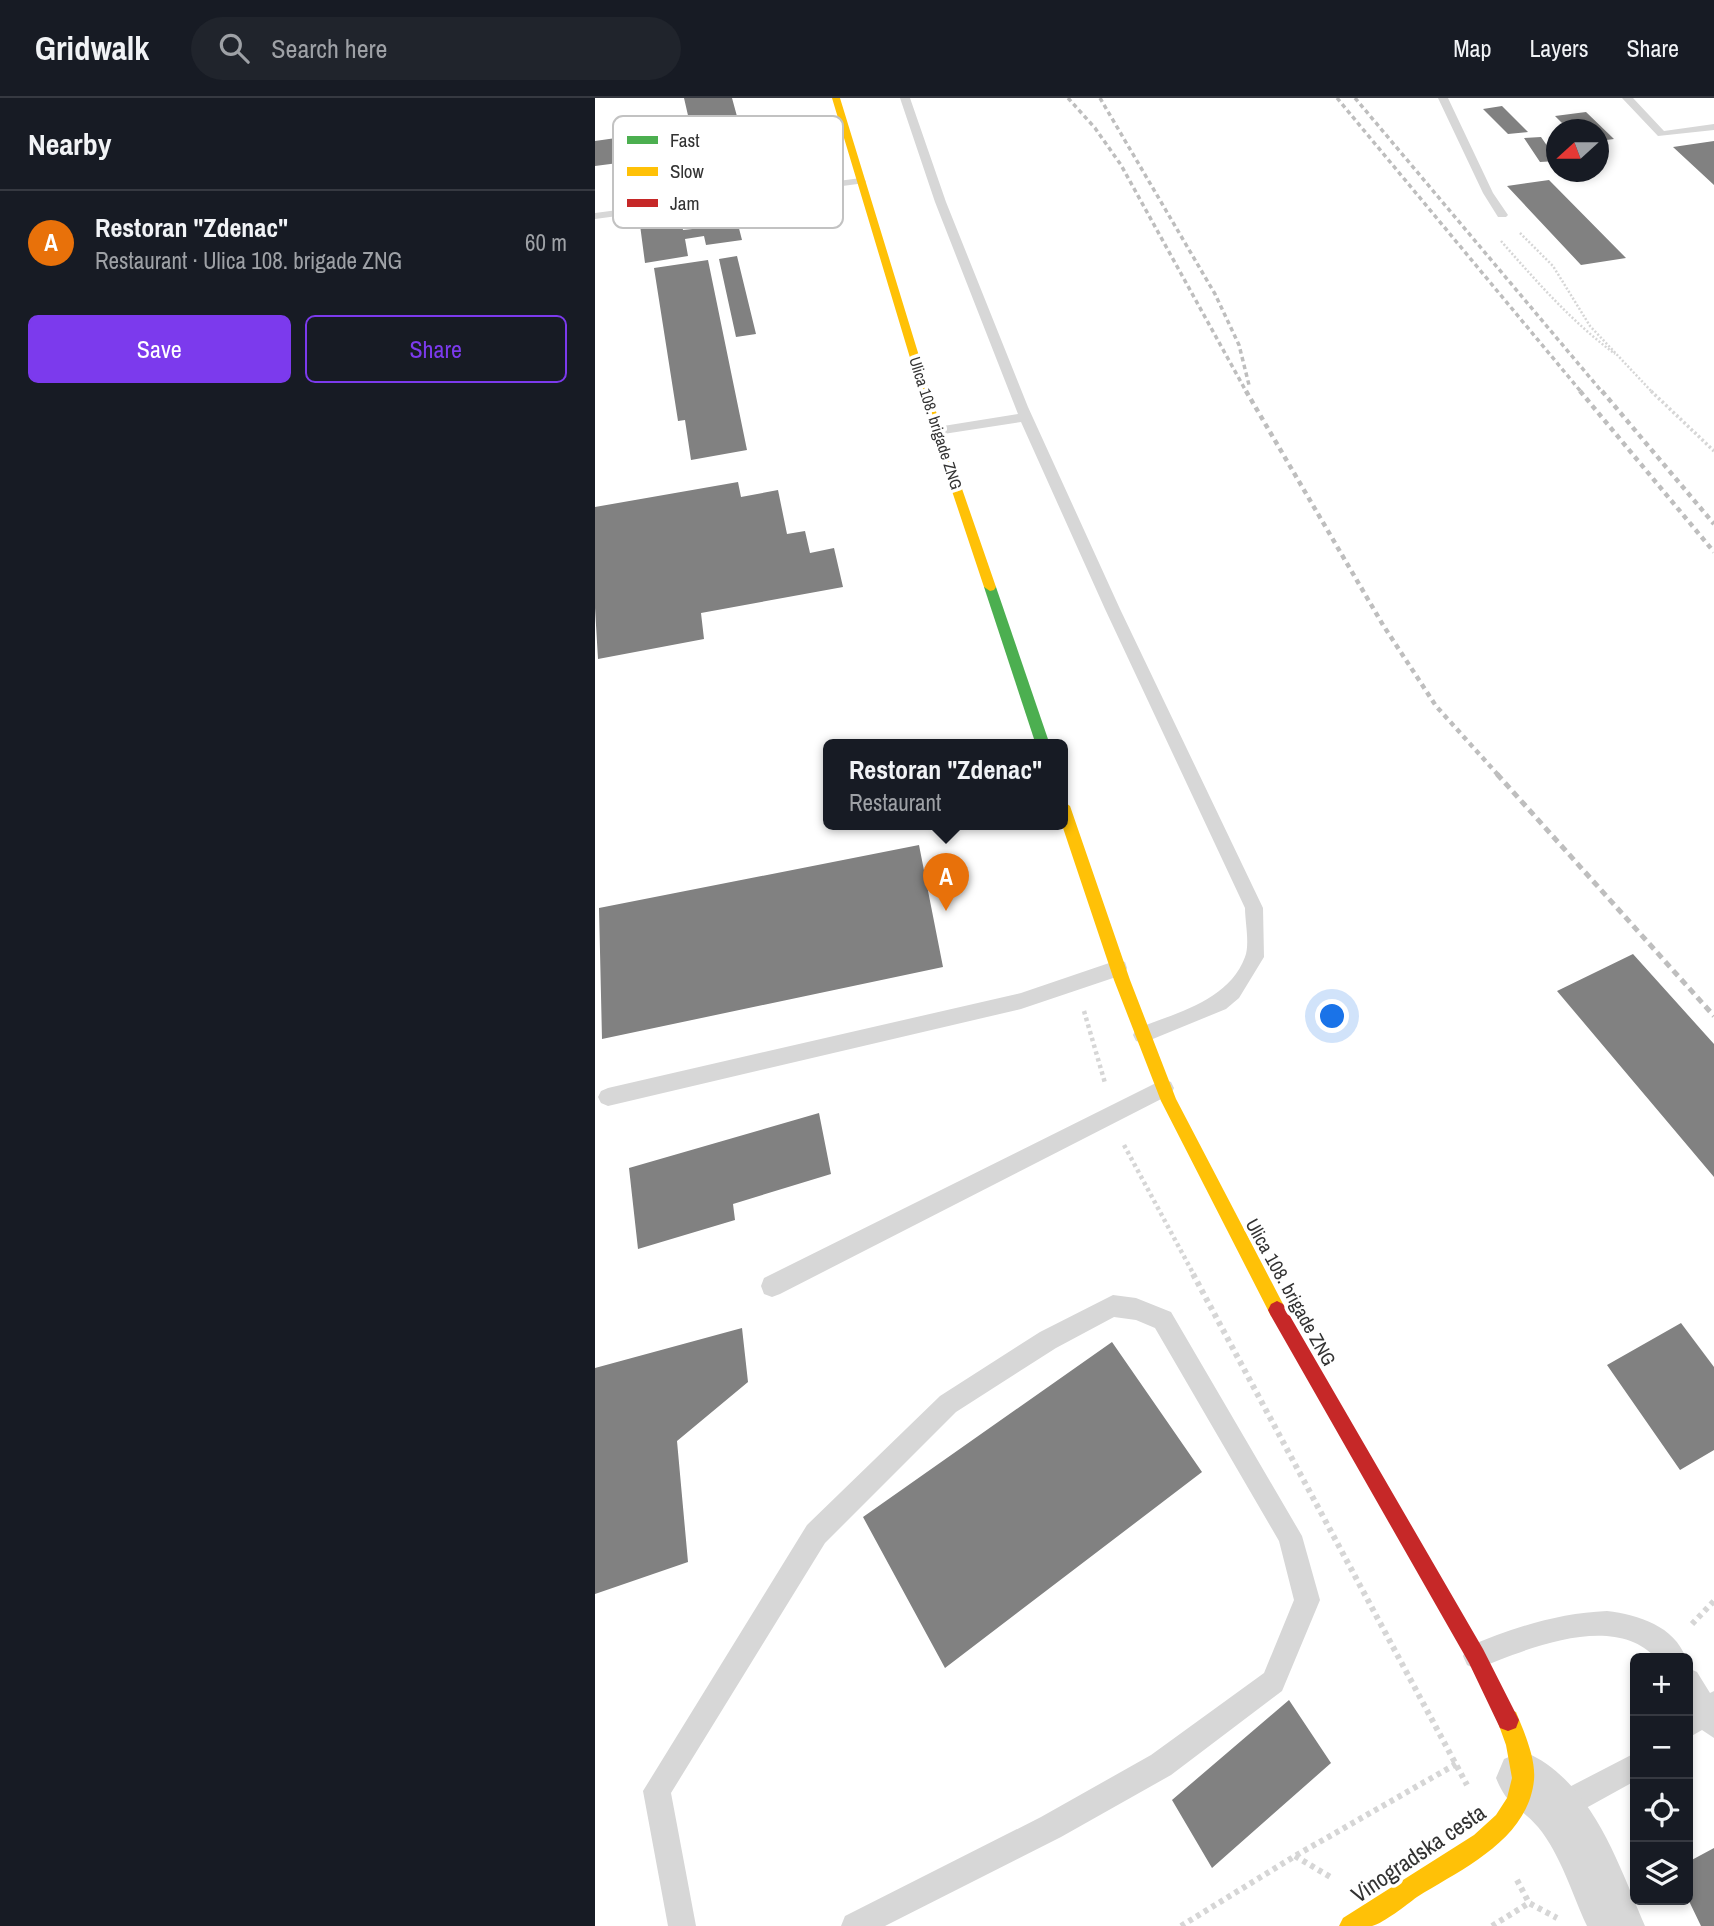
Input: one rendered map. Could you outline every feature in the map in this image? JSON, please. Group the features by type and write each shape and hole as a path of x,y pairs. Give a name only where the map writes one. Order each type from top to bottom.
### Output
{"street":[{"name":"Ulica 108. brigade ZNG","path":"836,98 842,116"},
{"name":"Ulica 108. brigade ZNG","path":"843,120 937,431 1041,739"},
{"name":"Ulica 108. brigade ZNG","path":"1068,821 1118,968 1164,1088 1223,1210 1294,1342 1476,1656 1503,1707 1517,1745 1540,1793"},
{"path":"1540,1793 1576,1838 1591,1925"},
{"name":"Vinogradska cesta","path":"1351,1926 1482,1843 1504,1823 1517,1803 1540,1793"}],"lane":[{"path":"905,98 929,174 1025,417 1254,908 1255,957 1232,992 1219,1003 1143,1035"},
{"path":"1443,98 1488,193 1502,215"},
{"path":"1627,98 1662,134 1714,127"},
{"path":"843,183 862,181"},
{"path":"595,216 613,214"},
{"path":"937,431 1025,417"},
{"path":"608,1097 1021,1001 1118,968"},
{"path":"772,1286 1164,1088"},
{"path":"682,1926 657,1791 816,1534 949,1404 1048,1340 1113,1306 1136,1308 1163,1320 1290,1536 1307,1600 1273,1682 1161,1765 1051,1826 855,1926"},
{"path":"1476,1656 1526,1637 1589,1622 1641,1630 1670,1653"},
{"path":"1693,1691 1705,1716"},
{"path":"1540,1793 1630,1767"}],"path":[{"path":"1615,354 1585,331 1550,298 1503,246 1496,229 1502,215 1553,266 1590,326 1615,354 1714,451"},
{"path":"1181,1926 1295,1856 1457,1764"},
{"path":"1492,1926 1529,1903 1591,1925"}],"building":[{"path":"684,98 732,98 737,116 688,116"},
{"path":"1502,106 1528,132 1508,134 1483,109"},
{"path":"1586,112 1593,119 1558,119 1555,116"},
{"path":"1541,137 1546,144 1546,162 1540,162 1524,138"},
{"path":"613,138 613,164 595,166 595,141"},
{"path":"1714,141 1714,185 1673,147"},
{"path":"1551,182 1626,258 1581,265 1507,186"},
{"path":"640,228 739,228 742,240 706,245 704,236 685,239 688,256 645,263"},
{"path":"737,256 756,334 736,337 719,259"},
{"path":"708,260 747,450 691,460 685,420 678,421 654,268"},
{"path":"738,482 741,497 778,490 787,534 805,531 810,553 834,548 843,587 701,613 704,639 598,659 595,507"},
{"path":"919,845 943,967 602,1039 599,908"},
{"path":"1633,954 1714,1044 1714,1177 1557,991"},
{"path":"819,1113 831,1174 733,1204 735,1220 638,1249 629,1168"},
{"path":"1681,1323 1714,1367 1714,1450 1680,1470 1607,1365"},
{"path":"742,1328 748,1382 677,1441 688,1562 595,1594 595,1368"},
{"path":"1112,1342 1202,1472 945,1668 863,1517"},
{"path":"1289,1700 1331,1763 1212,1868 1172,1800"},
{"path":"1714,1848 1714,1926 1701,1926 1691,1905 1693,1905 1693,1859"}],"railway":[{"path":"1068,98 1095,128 1121,165 1247,393"},
{"path":"1100,98 1215,294 1239,345 1249,385"},
{"path":"1337,98 1582,393"},
{"path":"1355,98 1603,393"},
{"path":"1246,391 1383,625 1436,706 1499,776"},
{"path":"1580,391 1714,552"},
{"path":"1602,391 1714,524"},
{"path":"1497,774 1714,1016"}],"traffic: fast":[{"path":"990,587 1041,739"}],"traffic: slow":[{"path":"836,98 841,116"},
{"path":"843,121 937,431 990,587"},
{"path":"1068,821 1122,980 1169,1101 1277,1310"},
{"path":"1351,1926 1482,1843 1504,1823 1517,1803 1523,1778 1517,1745 1508,1720"}],"traffic: jam":[{"path":"1277,1310 1476,1656 1508,1720"}],"place":[{"name":"Restoran \"Zdenac\"","path":"946,911"}]}
